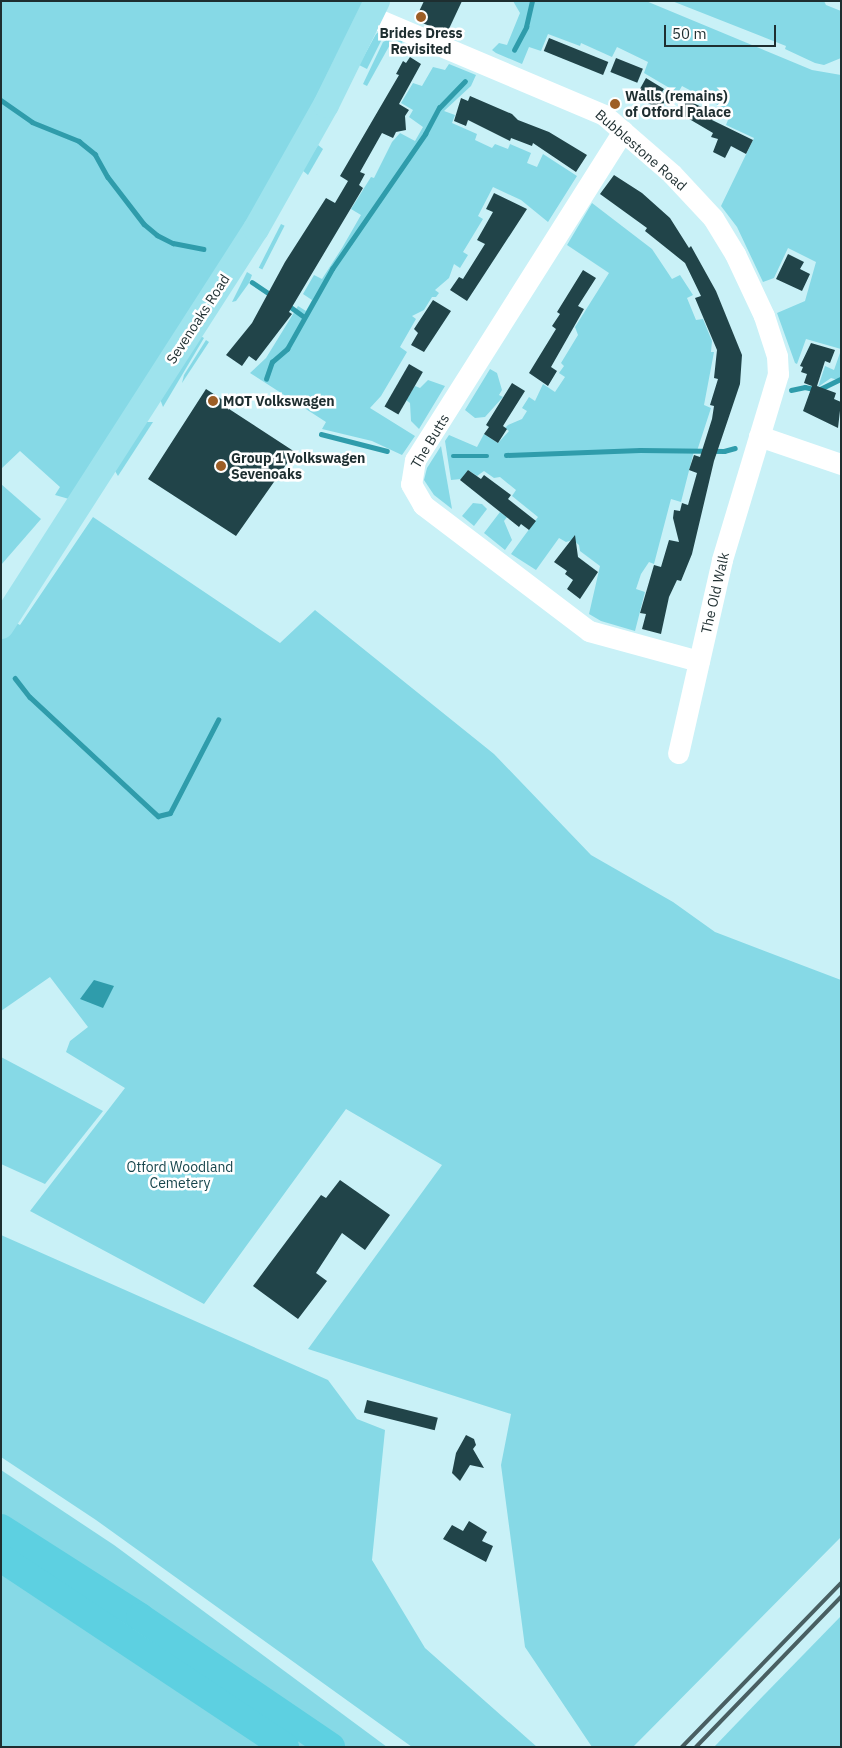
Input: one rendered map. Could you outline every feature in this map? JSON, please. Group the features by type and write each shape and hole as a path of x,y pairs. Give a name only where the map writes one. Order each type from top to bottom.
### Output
{"highway":[{"path":"1,1528 205,1660 330,1747"},
{"path":"1,1558 286,1747"}],"main road":[{"name":"Sevenoaks Road","path":"1,626 260,223 318,120 374,9"}],"street":[{"name":"Bubblestone Road","path":"374,9 590,107 623,131 672,174 713,218 730,245 753,293 770,334 778,366 759,436"},
{"name":"The Butts","path":"623,131 415,460 411,484 423,505 589,631 699,662"},
{"path":"759,436 841,464"},
{"name":"The Old Walk","path":"678,753 722,560 759,436"}],"green space":[{"path":"1,1 365,1 267,193 69,499 55,495 60,487 20,451 1,469"},
{"path":"513,1 646,1 812,70 841,75 841,349 806,339 797,364 795,363 777,313 805,301 816,262 788,248 774,278 763,282 737,227 721,206 754,138 726,125 731,112 682,86 678,93 644,73 648,62 617,47 612,57 581,43 580,46 548,34 541,51 529,47 522,64 496,53 492,50 499,43 507,45 520,13"},
{"path":"672,1 824,1 826,5 841,11 841,58 824,65 815,63 785,49 786,46"},
{"path":"380,31 404,38 402,43 388,37 382,39 367,69 359,65 376,34"},
{"path":"387,40 392,41 367,86 363,84 383,42"},
{"path":"449,64 476,75 471,86 444,111 455,115 452,123 477,134 475,140 492,148 495,144 508,149 510,144 531,153 527,163 537,167 543,154 577,176 548,222 521,200 493,187 478,216 483,219 463,252 468,255 460,268 454,264 449,278 435,290 439,293 436,297 432,297 424,310 412,316 416,319 400,347 407,352 381,396 370,408 415,436 402,455 372,441 322,429 326,422 250,373 266,358 298,306 306,311 312,300 303,294 314,275 322,279 342,248 361,215 351,209 371,177 374,178 392,142 400,133 415,141 423,127 409,117 413,110 401,103 413,83 422,86 433,67 445,70"},
{"path":"318,145 323,149 308,175 302,170"},
{"path":"592,203 652,249 672,279 680,275 693,295 687,298 696,320 703,319 712,341 711,352 714,352 704,405 711,408 697,451 694,451 681,502 671,499 654,564 649,562 641,574 636,589 645,592 635,631 601,621 589,614 600,566 580,551 579,545 573,540 566,542 559,538 536,570 511,554 538,517 512,496 516,490 500,477 494,478 484,471 477,476 468,470 461,479 451,480 445,441 449,435 477,447 484,434 498,443 509,431 505,428 508,425 522,419 527,411 522,408 529,397 535,401 543,384 555,392 565,377 559,373 564,366 561,363 578,335 575,327 609,273 567,245"},
{"path":"281,224 285,226 262,269 259,268"},
{"path":"247,272 252,275 249,283 236,301 232,302"},
{"path":"199,335 204,338 163,407 160,399"},
{"path":"206,340 209,342 182,383 184,375"},
{"path":"841,350 841,381 831,378 818,387 825,366 834,370"},
{"path":"490,369 497,373 502,390 499,395 503,397 485,417 475,418 465,410"},
{"path":"428,380 445,386 419,429 411,421 410,403 406,400 415,386 420,388"},
{"path":"144,422 153,422 118,476 115,471"},
{"path":"441,446 452,509 434,495 424,480 427,468"},
{"path":"1,484 41,519 1,565"},
{"path":"473,503 482,504 487,509 474,526 462,516"},
{"path":"500,512 507,517 504,521 512,540 505,550 484,533"},
{"name":"Otford Woodland Cemetery","path":"93,517 280,643 315,610 494,754 591,855 673,902 715,932 841,980 841,1537 633,1747 592,1747 525,1647 501,1465 511,1414 308,1349 442,1165 346,1109 204,1304 30,1211 125,1088 66,1052 70,1041 88,1027 50,977 1,1011 1,615 20,625"},
{"path":"1,1057 103,1111 45,1184 1,1164"},
{"path":"1,1235 328,1380 357,1419 385,1430 372,1560 425,1648 537,1747 412,1747 96,1520 1,1457"},
{"path":"1,1470 114,1545 387,1747 1,1747"},
{"path":"841,1616 841,1747 714,1747 765,1694"}],"shaded area":[{"path":"94,980 114,986 103,1008 80,999"}],"building":[{"path":"424,1 462,1 447,33 415,20"},
{"path":"549,38 608,62 603,75 544,51"},
{"path":"410,57 421,64 399,104 409,110 405,116 406,130 396,132 393,138 382,133 360,172 365,174 359,185 363,188 289,312 292,314 256,361 249,356 242,366 226,355 252,323 285,262 326,198 335,203 348,181 340,176 399,75 396,74 403,61 406,63"},
{"path":"616,58 643,69 637,83 610,72"},
{"path":"646,78 664,89 662,92 668,96 660,110 636,96"},
{"path":"470,96 512,114 518,120 549,132 587,155 576,172 533,143 532,146 511,138 510,141 468,120 466,126 454,121 461,98 468,101"},
{"path":"687,100 710,111 714,116 712,120 753,140 746,154 731,146 725,158 713,152 718,139 711,137 713,133 679,113"},
{"path":"614,175 642,193 670,218 689,248 691,246 716,291 742,355 740,384 714,461 692,554 681,581 677,580 669,597 661,634 642,629 646,614 640,613 654,565 661,567 669,540 679,542 673,518 674,510 680,511 682,503 688,505 697,473 689,470 694,455 700,457 712,419 714,406 710,405 718,379 714,378 717,350 695,298 701,296 685,263 645,231 647,228 600,194"},
{"path":"494,193 527,209 467,301 450,290 459,277 463,279 485,244 477,240 493,212 486,209"},
{"path":"788,254 804,262 800,269 810,274 802,291 776,279"},
{"path":"583,270 596,278 578,306 584,309 551,367 557,371 548,386 529,373 556,329 552,326 560,314 557,312"},
{"path":"433,300 451,311 424,352 411,345 418,333 414,329"},
{"path":"811,343 835,350 830,363 825,361 817,386 836,393 834,399 841,402 838,428 803,411 812,386 804,383 807,374 801,372 803,367 800,366"},
{"path":"409,364 423,372 398,414 384,406"},
{"path":"512,383 525,391 503,426 507,429 498,443 484,434 489,427 486,425"},
{"name":"Group 1 Volkswagen Sevenoaks","path":"206,389 229,404 226,407 295,452 236,536 148,479"},
{"path":"468,470 481,479 484,475 511,495 508,499 536,521 529,530 521,524 519,527 460,480"},
{"path":"575,535 578,557 598,572 580,599 567,589 573,580 565,574 567,571 554,562"},
{"path":"340,1180 390,1215 365,1250 342,1233 316,1273 327,1281 298,1319 253,1286 321,1195 326,1198"},
{"path":"367,1400 438,1418 435,1430 364,1413"},
{"path":"466,1435 474,1439 476,1445 473,1449 484,1468 470,1465 460,1481 452,1473 456,1453"},
{"path":"469,1521 487,1532 482,1541 493,1546 486,1562 443,1539 452,1525 463,1531"}],"waterway":[{"path":"514,50 526,27 532,1"},
{"path":"266,379 272,362 287,349 332,269 425,134 439,108 465,81"},
{"path":"1,100 32,122 79,141 95,154 108,177 144,224 157,235 173,243 203,249"},
{"path":"252,282 273,296"},
{"path":"288,305 303,316"},
{"path":"791,390 805,387 818,390 841,379"},
{"path":"321,434 387,451"},
{"path":"506,455 640,450 724,451 735,448"},
{"path":"453,456 487,456"},
{"path":"15,678 30,697 158,816 170,813 218,720"}],"railway":[{"path":"682,1747 841,1583"},
{"path":"696,1747 841,1597"}],"place":[{"name":"Brides Dress Revisited","path":"421,17"},
{"name":"Walls (remains) of Otford Palace","path":"615,104"},
{"name":"MOT Volkswagen","path":"213,401"},
{"name":"Group 1 Volkswagen Sevenoaks","path":"221,466"}]}
